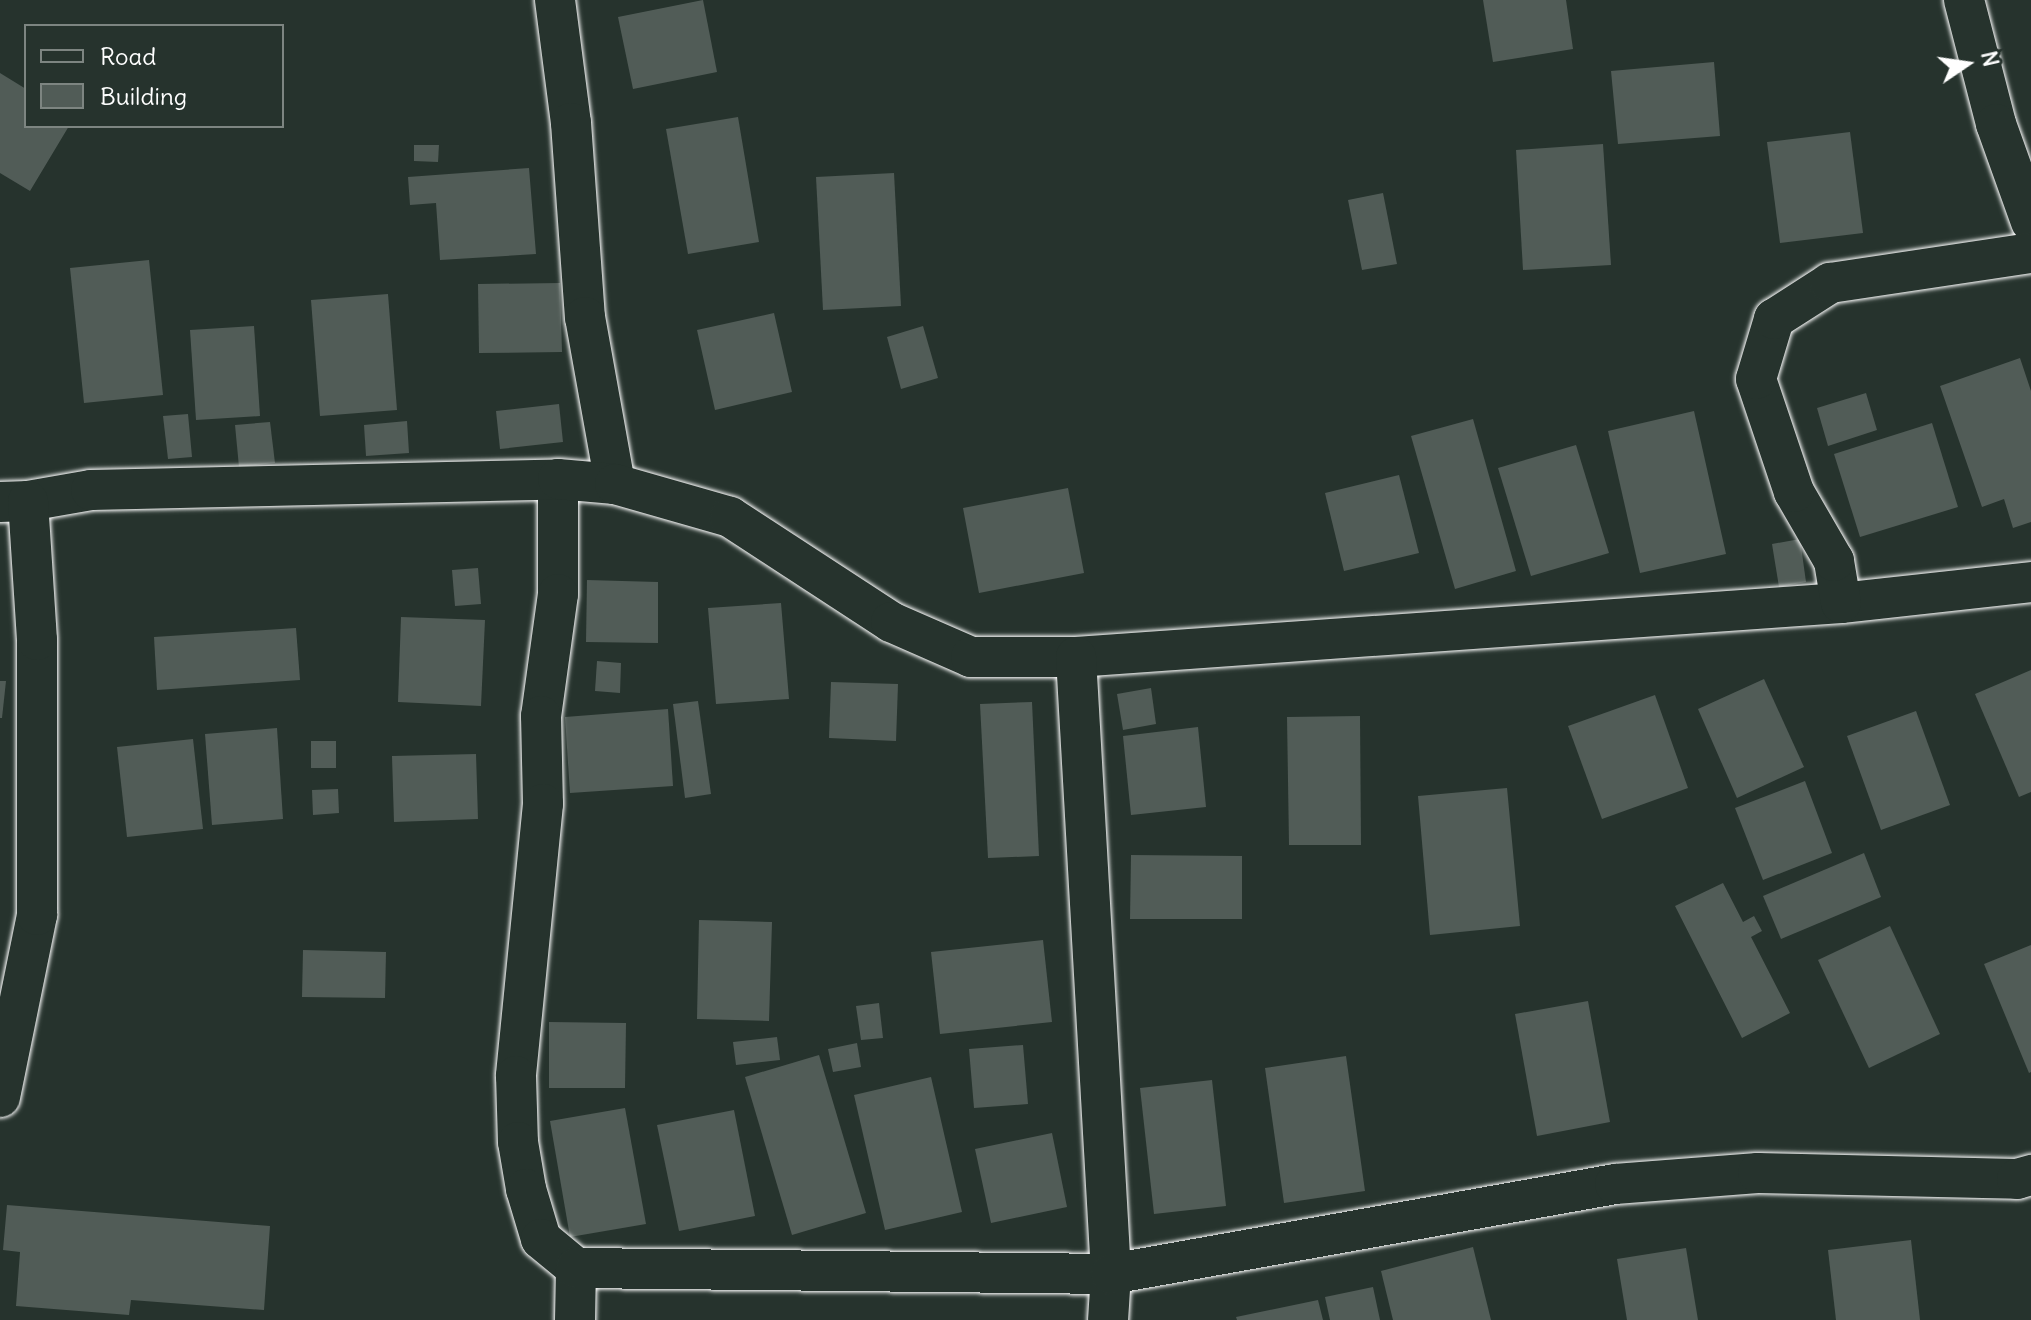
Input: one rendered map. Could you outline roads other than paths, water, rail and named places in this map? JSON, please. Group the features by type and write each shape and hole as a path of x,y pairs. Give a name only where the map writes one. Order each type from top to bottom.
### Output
{"street":[{"path":"555,0 571,123 585,317 615,484"},
{"path":"1964,0 1996,124 2031,222"},
{"path":"1841,603 1834,561 1794,492 1756,379 1774,319 1830,283 2031,253"},
{"path":"558,479 558,594 541,716 541,835 516,1076 518,1142 526,1189 541,1239 576,1268 1111,1274 1615,1184 1758,1173 2017,1179 2031,1175"},
{"path":"0,1097 37,915 37,640 14,502 91,490 558,479 615,484 730,517 891,622 971,657 1076,657 1841,603 2031,582"},
{"path":"1076,657 1111,1274 1108,1320"},
{"path":"575,1320 576,1268"}]}
